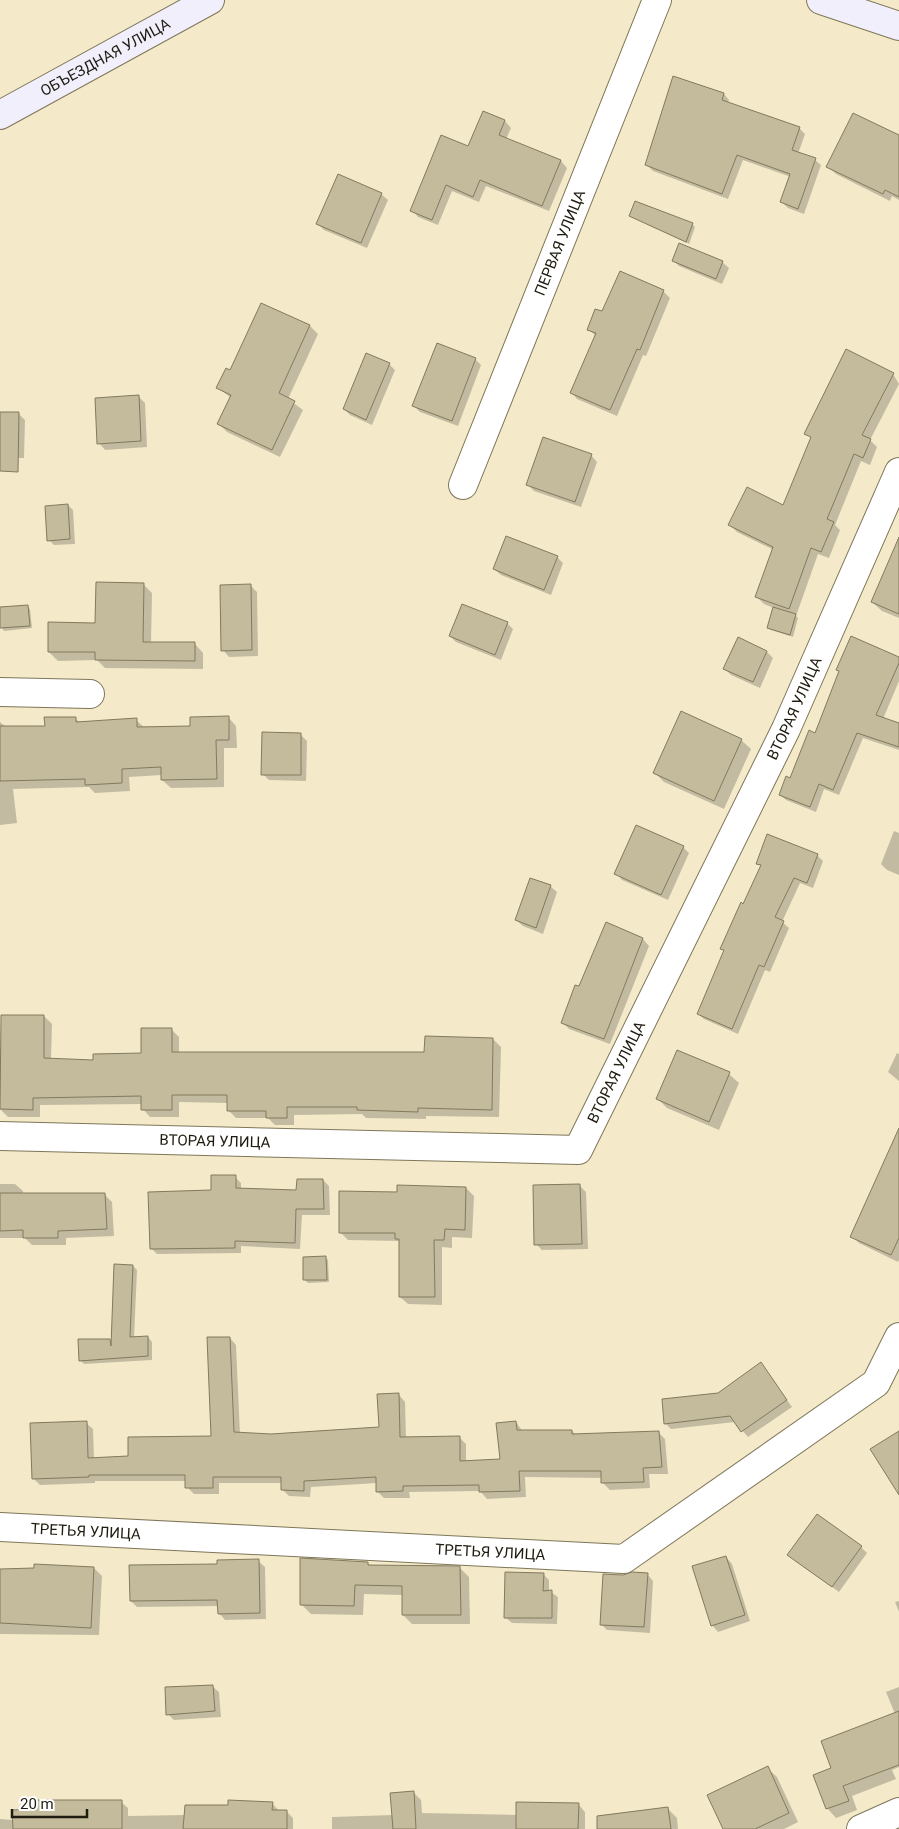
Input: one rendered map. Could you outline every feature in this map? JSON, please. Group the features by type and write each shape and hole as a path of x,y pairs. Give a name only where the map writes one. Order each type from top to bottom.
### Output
{"main road":[{"name":"ОБЪЕЗДНАЯ УЛИЦА","path":"0,116 210,0"},
{"path":"821,0 899,26"}],"street":[{"name":"ПЕРВАЯ УЛИЦА","path":"463,484 657,0"},
{"name":"ВТОРАЯ УЛИЦА","path":"0,1136 578,1150 786,729 899,472"},
{"path":"0,692 90,694"},
{"name":"ТРЕТЬЯ УЛИЦА","path":"0,1527 624,1559 876,1383 899,1337"},
{"path":"861,1829 899,1812"}],"building":[{"path":"673,76 724,93 722,100 800,127 792,150 816,158 798,209 780,202 790,174 737,155 722,194 645,165"},
{"path":"483,111 505,120 499,135 561,160 542,206 480,180 473,197 446,185 432,220 410,211 441,135 468,146"},
{"path":"853,113 899,135 899,197 885,190 883,194 826,167"},
{"path":"338,174 382,193 361,243 316,224"},
{"path":"635,201 693,223 686,242 629,216"},
{"path":"679,243 723,261 716,279 672,261"},
{"path":"620,271 664,290 640,350 637,349 610,410 570,393 596,333 587,330 595,309 602,311"},
{"path":"261,303 310,325 279,393 295,401 272,450 217,424 231,395 216,388 226,368 230,370"},
{"path":"437,343 476,358 452,421 412,406"},
{"path":"846,349 894,373 862,435 871,439 863,458 854,454 827,519 834,522 821,552 811,548 789,609 755,597 773,547 728,525 747,487 783,505 811,437 804,434"},
{"path":"366,353 390,363 366,420 343,409"},
{"path":"139,395 141,441 97,444 95,398"},
{"path":"0,412 19,412 18,472 0,471"},
{"path":"543,437 592,454 575,502 526,485"},
{"path":"68,504 70,539 47,541 45,506"},
{"path":"506,536 558,556 544,590 493,569"},
{"path":"899,537 899,614 871,602"},
{"path":"96,582 144,583 143,642 195,642 195,661 95,660 95,652 48,652 48,622 95,623"},
{"path":"251,584 252,650 221,651 220,585"},
{"path":"462,604 508,622 495,655 449,636"},
{"path":"28,605 30,626 0,628 0,607"},
{"path":"773,607 796,614 790,635 767,628"},
{"path":"851,636 899,657 899,663 876,715 899,723 899,747 857,733 833,790 819,784 810,807 779,795 786,776 790,778 809,730 815,733 839,671 836,670"},
{"path":"738,637 767,651 753,682 723,669"},
{"path":"681,711 742,739 714,801 653,773"},
{"path":"229,716 229,740 216,740 217,779 161,780 161,767 122,769 122,783 85,785 85,779 0,781 0,726 45,726 44,717 76,717 76,722 137,718 137,727 190,726 190,717"},
{"path":"262,732 301,733 301,775 261,775"},
{"path":"636,825 684,846 661,895 614,874"},
{"path":"767,834 818,854 807,883 794,878 775,917 784,921 764,967 759,965 732,1029 697,1014 724,950 720,949 741,902 743,904 761,865 756,864"},
{"path":"530,878 551,885 536,928 515,920"},
{"path":"606,922 643,938 604,1039 561,1023 575,985 579,986"},
{"path":"1,1015 44,1015 44,1058 93,1060 93,1054 141,1053 141,1028 172,1028 172,1052 424,1052 425,1036 493,1038 492,1110 418,1108 418,1112 357,1110 357,1107 287,1107 287,1118 266,1118 266,1111 227,1111 227,1095 172,1095 172,1110 141,1110 141,1096 33,1098 33,1110 0,1109"},
{"path":"677,1050 730,1072 709,1122 656,1099"},
{"path":"899,1128 899,1238 891,1255 850,1237"},
{"path":"211,1175 236,1175 236,1188 296,1190 297,1179 323,1179 324,1209 296,1209 295,1243 235,1241 235,1248 150,1249 148,1192 211,1190"},
{"path":"580,1184 582,1244 534,1245 533,1185"},
{"path":"397,1185 466,1187 465,1230 445,1229 444,1240 434,1240 435,1297 399,1297 399,1239 395,1239 395,1233 339,1233 339,1191 397,1192"},
{"path":"0,1193 105,1193 107,1229 58,1231 58,1238 23,1238 23,1230 0,1231"},
{"path":"326,1256 327,1280 303,1280 303,1257"},
{"path":"114,1264 133,1265 130,1337 148,1336 148,1356 79,1361 78,1339 110,1339 111,1346"},
{"path":"207,1337 230,1337 234,1432 271,1434 379,1427 377,1394 399,1393 400,1437 460,1436 460,1461 500,1459 496,1423 516,1421 517,1430 572,1430 572,1434 659,1431 662,1467 643,1468 644,1482 601,1483 601,1471 519,1471 520,1491 479,1492 479,1485 403,1486 403,1491 376,1492 376,1477 304,1481 304,1491 281,1490 281,1477 213,1477 213,1488 185,1488 185,1475 89,1475 89,1477 32,1479 30,1423 87,1421 88,1458 128,1456 128,1437 211,1436"},
{"path":"761,1362 787,1400 741,1432 730,1416 664,1424 662,1399 718,1393"},
{"path":"899,1431 899,1495 870,1449"},
{"path":"817,1514 862,1546 832,1587 787,1555"},
{"path":"726,1556 745,1615 711,1626 692,1566"},
{"path":"300,1558 368,1562 368,1565 460,1566 461,1615 402,1615 402,1586 355,1585 354,1606 300,1605"},
{"path":"259,1559 260,1613 218,1614 217,1600 130,1601 129,1565 217,1564 217,1560"},
{"path":"34,1564 94,1567 91,1628 0,1623 0,1569 34,1568"},
{"path":"505,1572 544,1573 543,1591 552,1590 552,1618 504,1618"},
{"path":"632,1572 648,1573 644,1627 600,1625 603,1574 623,1575"},
{"path":"213,1685 215,1711 166,1715 165,1687"},
{"path":"899,1711 899,1765 843,1786 849,1801 826,1809 813,1775 831,1768 821,1741"},
{"path":"768,1766 789,1813 755,1829 723,1829 707,1795"},
{"path":"414,1791 416,1829 393,1829 390,1793"},
{"path":"37,1800 122,1800 122,1829 13,1829 12,1810 36,1809"},
{"path":"228,1800 273,1802 272,1810 287,1810 287,1829 183,1829 185,1805 228,1805"},
{"path":"516,1802 579,1803 578,1829 516,1829"},
{"path":"668,1807 671,1829 597,1829 597,1816"}]}
